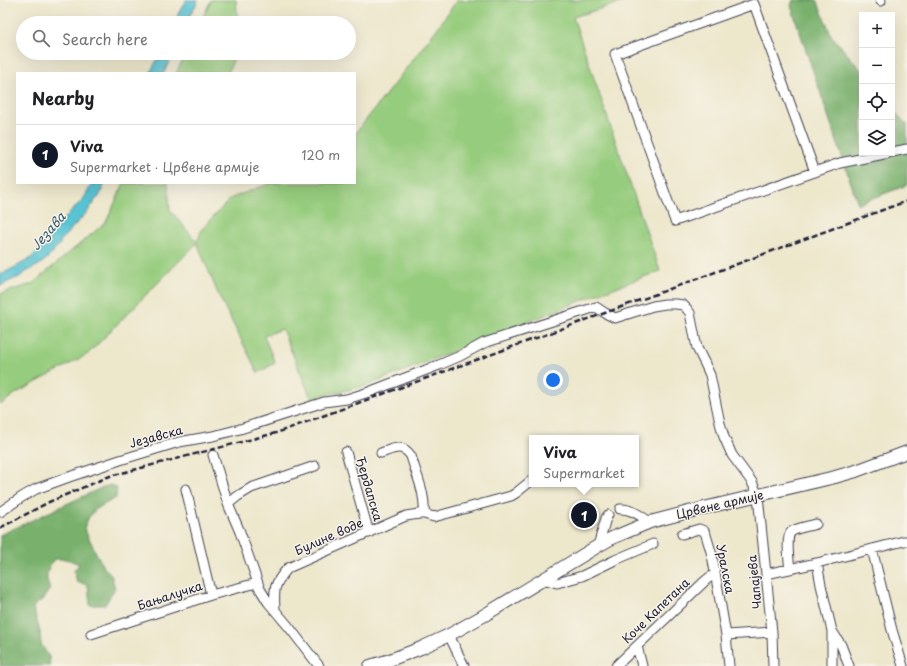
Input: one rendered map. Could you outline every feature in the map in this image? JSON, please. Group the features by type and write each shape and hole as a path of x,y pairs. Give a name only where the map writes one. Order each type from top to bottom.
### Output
{"main road":[{"name":"Црвене армије","path":"370,666 388,664 449,635 612,538 650,522 849,473 907,452"}],"street":[{"path":"815,172 754,4 615,54 675,221 815,172 840,163 874,156"},
{"path":"895,151 907,149"},
{"name":"Језавска","path":"0,512 36,489 69,477 179,442 213,436 240,429 324,402 347,400 460,356 484,343 596,307 605,314 615,318 653,306 665,304 683,305 690,313 697,348 710,375 724,437 732,455 752,482 758,496"},
{"path":"381,453 398,448 408,451 411,456 424,498 424,514"},
{"name":"Ђердапска","path":"346,452 369,533"},
{"path":"213,455 228,504 240,532 257,583 263,594 319,666"},
{"path":"228,504 251,488 315,466"},
{"name":"Булине воде","path":"275,610 275,586 288,568 406,516 413,514 424,514 434,517 511,496 529,482"},
{"path":"186,489 211,595"},
{"name":"Чапајева","path":"758,496 772,632 773,666"},
{"path":"620,509 628,510 650,522"},
{"path":"598,546 608,515"},
{"path":"790,569 789,534 792,531 816,524"},
{"name":"Уралска","path":"682,534 699,529 704,531 712,555 726,635 729,666"},
{"path":"766,574 872,550 906,540"},
{"path":"543,579 557,583 582,576 653,544"},
{"path":"872,550 892,630 903,666"},
{"path":"817,563 832,631 832,666"},
{"name":"Коче Капетана","path":"616,666 705,581 715,575"},
{"name":"Бањалучка","path":"91,634 211,595 257,583"},
{"path":"832,631 841,645 849,666"},
{"path":"726,635 772,632"},
{"path":"449,635 464,666"},
{"path":"636,646 642,666"}],"green space":[{"path":"211,0 236,0 237,16 203,16"},
{"path":"457,0 630,0 573,17 660,271 603,292 366,386 311,398 282,329 264,336 275,363 258,373 219,296 197,243 88,354 15,394 0,405 0,294 32,284 106,222 124,184 168,184 170,210 197,242 202,229 231,198 268,184 356,184 356,133 436,30"},
{"path":"793,0 817,0 831,35 859,68 859,156 895,156 895,111 907,124 907,185 858,204 791,6"},
{"path":"182,60 233,60 228,72 176,72"},
{"path":"111,485 117,488 116,498 96,509 89,517 84,528 103,567 111,574 115,588 105,605 90,605 88,585 77,582 74,571 79,564 67,559 54,559 47,574 47,581 50,589 43,599 33,607 40,632 41,644 49,657 50,666 0,666 0,535 103,487"}],"water":[{"path":"186,0 198,0 190,16 177,16"},
{"path":"157,60 170,60 164,72 151,72"},
{"path":"92,184 105,184 99,197 94,201 94,204 60,241 60,244 46,259 18,278 0,286 0,273 2,274 30,259 86,196"}],"railway":[{"path":"0,528 49,502 110,476 276,433 907,201"}],"place":[{"name":"Viva","path":"584,515"}],"water label":[{"name":"Језава","path":"48,231"}]}
